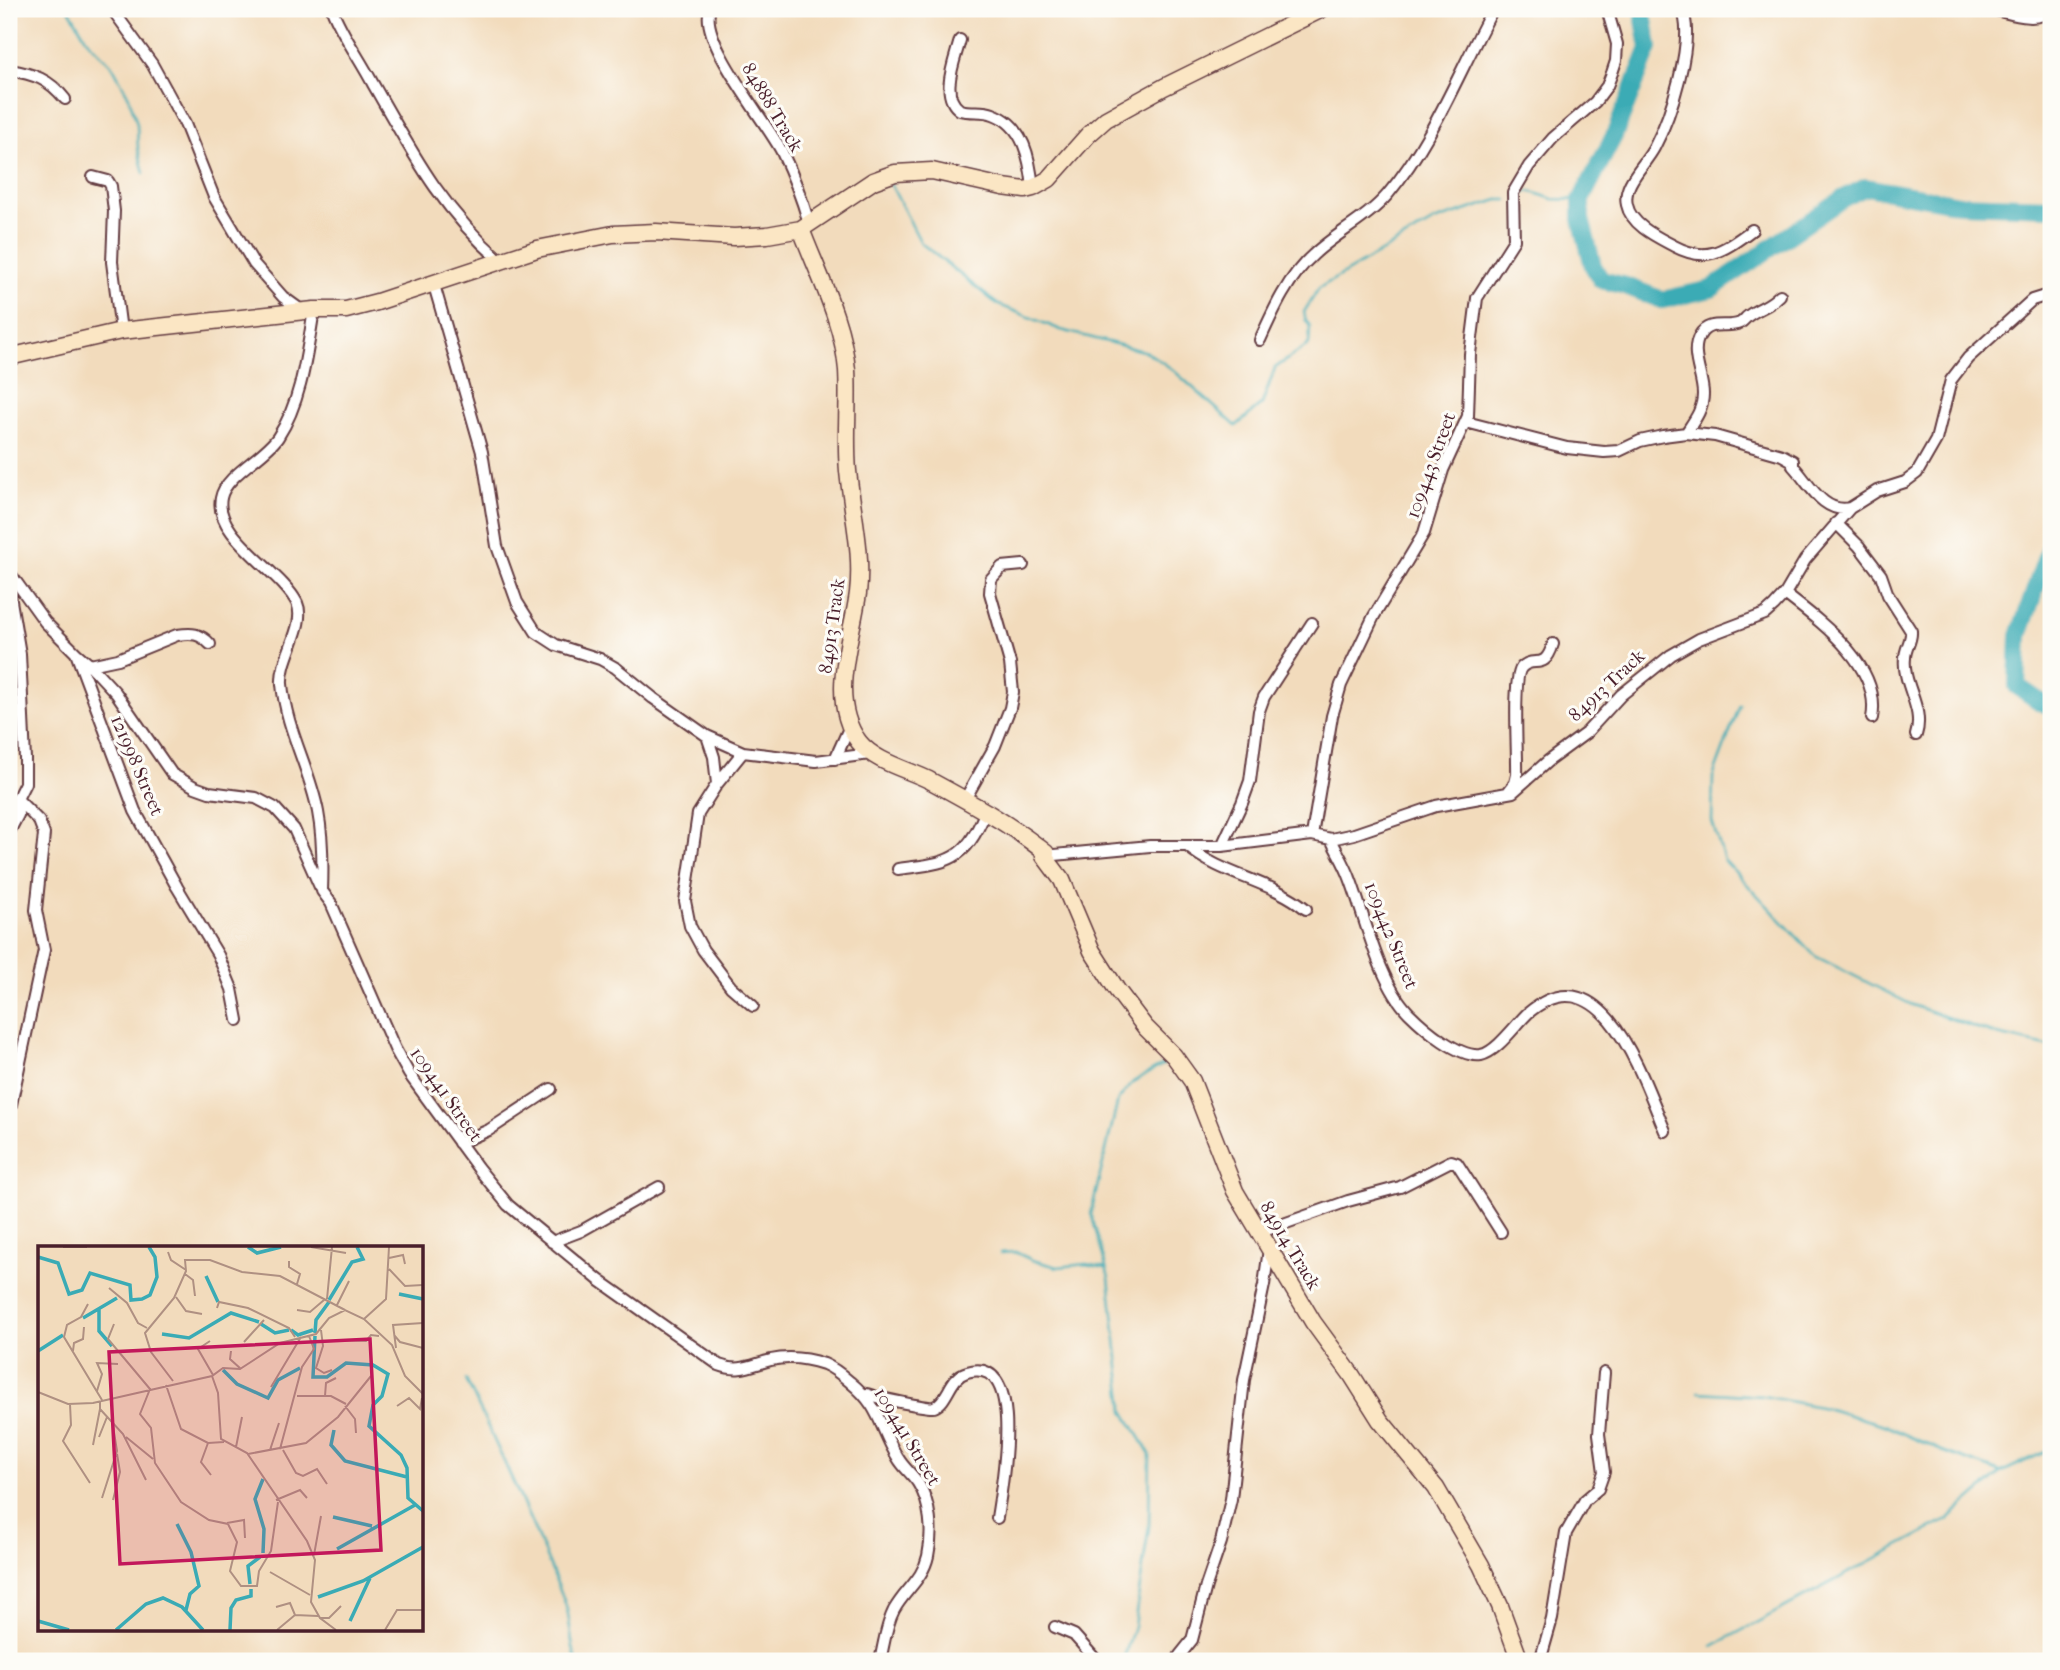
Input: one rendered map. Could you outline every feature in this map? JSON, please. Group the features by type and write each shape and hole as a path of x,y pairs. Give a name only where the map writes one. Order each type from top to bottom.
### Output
{"street":[{"path":"112,9 152,64 185,124 214,197 254,264 283,297 301,310 346,310 434,285 562,243 613,234 656,232 734,237 767,235 805,226 873,181 895,173 932,171 1003,187 1024,190 1033,188 1049,179 1106,119 1164,87 1322,9"},
{"path":"332,9 434,187 460,222 501,261"},
{"path":"1260,340 1277,303 1300,269 1312,255 1386,196 1417,155 1493,9"},
{"name":"109443 Street","path":"1312,835 1332,716 1341,685 1374,616 1424,533 1443,470 1466,422 1477,298 1514,240 1512,200 1517,184 1553,138 1595,102 1607,86 1616,61 1616,35 1607,9"},
{"path":"1682,9 1686,17 1687,38 1674,97 1653,151 1629,187 1627,208 1646,229 1690,254 1718,251 1752,230"},
{"path":"1992,9 2032,17 2047,14 2051,10"},
{"name":"84888 Track","path":"707,10 719,48 748,103 766,125 782,152 793,176 805,226"},
{"path":"960,40 950,85 951,101 960,110 999,116 1018,134 1027,152 1033,188"},
{"path":"9,70 43,78 65,99"},
{"path":"93,177 108,181 113,196 112,262 121,331"},
{"name":"84913 Track","path":"805,226 832,308 847,369 848,472 860,559 857,601 850,627 844,678 844,701 850,726 870,754 929,781 985,813 1041,852 1150,846 1223,846 1312,835 1331,839 1354,834 1436,806 1513,792 1548,761 1586,733 1620,695 1671,655 1699,639 1765,614 1785,594 1805,560 1850,508 1877,491 1905,482 1917,472 1936,440 1945,397 1957,370 2024,306 2041,296 2051,294"},
{"path":"434,285 482,452 497,546 507,579 527,620 536,632 556,645 600,659 616,668 707,736 743,752 816,761 870,754"},
{"path":"1686,433 1696,420 1702,401 1697,352 1701,332 1717,325 1737,324 1770,305 1780,295"},
{"path":"9,357 121,331 314,310"},
{"path":"314,310 305,362 283,428 270,448 226,487 220,497 225,521 236,537 289,591 299,611 298,623 283,666 282,688 295,740 318,811 323,862 321,891"},
{"path":"1466,422 1567,448 1604,452 1619,451 1640,441 1686,433 1734,440 1782,454 1793,461 1793,466 1827,505 1842,510 1850,508"},
{"path":"1836,523 1859,546 1881,575 1888,595 1911,631 1905,658 1920,719 1916,736"},
{"path":"964,801 1006,723 1013,692 1010,663 989,586 991,579 1002,566 1023,565"},
{"name":"121998 Street","path":"9,572 46,622 76,653 135,811 218,955 232,989 238,1020"},
{"path":"9,589 20,654 25,759 25,783 17,799 18,815 9,832"},
{"path":"1785,594 1841,639 1853,656 1871,690 1874,708 1872,718"},
{"path":"1223,846 1250,781 1264,697 1312,624"},
{"path":"90,664 118,659 187,633 203,636 210,644"},
{"path":"1495,797 1511,791 1517,775 1516,695 1519,671 1523,666 1544,661 1553,644"},
{"name":"109441 Street","path":"76,653 90,664 116,693 172,774 195,787 256,798 275,808 294,829 409,1074 508,1205 649,1317 719,1365 738,1370 770,1360 789,1357 806,1359 827,1365 864,1393 878,1413 898,1459 919,1483 929,1518 930,1544 925,1568 892,1615 880,1661"},
{"path":"835,759 850,726"},
{"path":"707,736 717,784"},
{"path":"743,752 702,806 696,824 686,886 686,910 690,926 714,965 731,987 753,1006"},
{"path":"9,1114 44,950 36,910 44,834 42,826 17,799"},
{"path":"898,869 948,861 964,849 975,835 985,813"},
{"name":"109442 Street","path":"1331,839 1349,875 1368,932 1398,999 1428,1031 1459,1050 1482,1055 1496,1047 1520,1020 1542,1004 1569,996 1590,1001 1601,1009 1629,1050 1665,1131"},
{"path":"1186,846 1204,860 1271,888 1306,909"},
{"name":"84914 Track","path":"1041,852 1062,880 1092,951 1116,990 1145,1027 1174,1056 1192,1081 1235,1191 1312,1322 1352,1374 1380,1420 1436,1488 1481,1565 1500,1606 1520,1661"},
{"path":"459,1143 489,1130 551,1089"},
{"path":"1258,1233 1348,1201 1400,1187 1451,1160 1457,1163 1501,1232"},
{"path":"552,1242 581,1231 659,1186"},
{"path":"1178,1659 1192,1640 1228,1510 1244,1380 1269,1250"},
{"path":"864,1393 881,1399 899,1400 932,1408 937,1406 951,1384 964,1373 981,1372 996,1380 1002,1388 1005,1411 1004,1466 997,1518"},
{"path":"1540,1661 1554,1608 1566,1533 1586,1500 1598,1489 1604,1472 1599,1434 1604,1373"},
{"path":"1055,1627 1074,1635 1097,1661"}],"waterway":[{"path":"69,9 87,40 113,67 129,97 137,124 138,149 144,173"},
{"path":"1642,9 1649,48 1614,136 1581,200 1581,219 1593,266 1601,280 1662,300 1711,289 1842,199 1866,187 1960,204 2051,207"},
{"path":"890,183 921,243 997,304 1061,330 1147,352 1172,369 1236,426 1262,404 1275,368 1309,344 1310,326 1304,312 1319,288 1434,221 1498,200 1507,200"},
{"path":"1517,195 1529,191 1553,199 1581,200"},
{"path":"2051,543 2019,636 2017,686 2051,706"},
{"path":"1740,705 1713,777 1712,821 1724,860 1815,956 1912,1005 1997,1035 2051,1047"},
{"path":"1123,1661 1134,1626 1149,1526 1150,1454 1124,1411 1109,1278 1091,1213 1118,1100 1133,1082 1169,1061"},
{"path":"1000,1253 1015,1252 1058,1267 1086,1264 1106,1268"},
{"path":"466,1380 565,1603 577,1661"},
{"path":"1698,1392 1763,1396 1825,1408 1884,1425 1942,1451 2000,1472"},
{"path":"1713,1646 1947,1520 2002,1472 2051,1449"}]}
